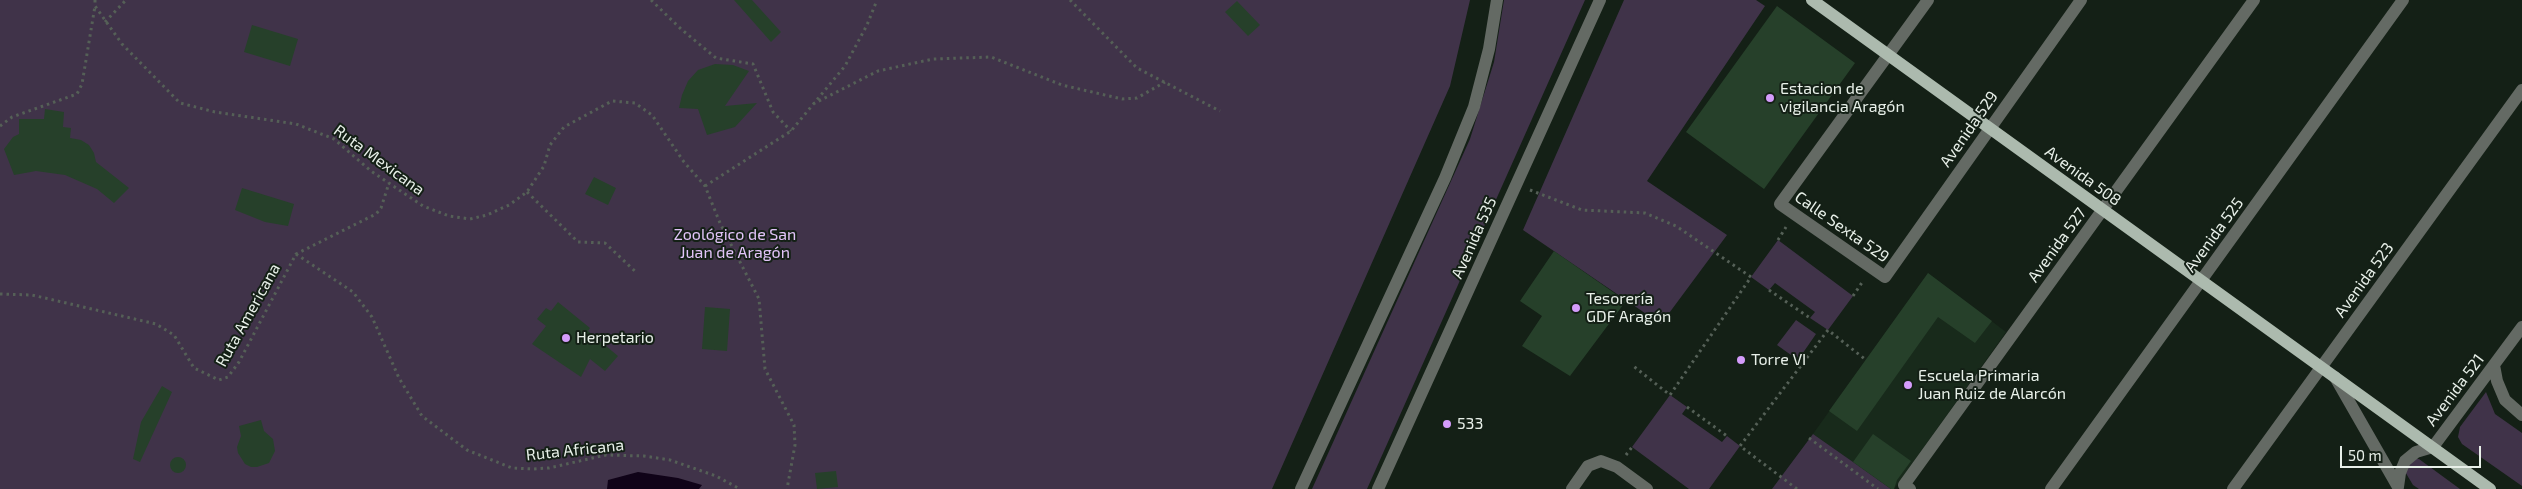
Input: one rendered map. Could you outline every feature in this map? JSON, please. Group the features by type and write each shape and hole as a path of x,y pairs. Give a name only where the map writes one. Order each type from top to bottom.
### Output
{"main road":[{"name":"Avenida 508","path":"1812,0 2102,210 2202,279 2490,489"}],"street":[{"path":"1300,489 1445,178 1474,107 1489,48 1498,0"},
{"name":"Avenida 535","path":"1378,489 1600,0"},
{"path":"1888,56 1928,0"},
{"name":"Avenida 529","path":"1884,277 2081,0"},
{"name":"Avenida 527","path":"1907,487 2102,210 2254,0"},
{"name":"Avenida 525","path":"2050,489 2403,0"},
{"name":"Calle Sexta 529","path":"1884,277 1780,204 1888,56"},
{"name":"Avenida 523","path":"2233,489 2522,90"},
{"name":"Avenida 521","path":"2399,488 2400,472 2405,461 2416,452 2433,447 2522,327"},
{"path":"2494,365 2497,381 2504,400 2522,415"},
{"name":"Avenida 508","path":"2335,377 2399,488"},
{"path":"1572,489 1588,466 1594,462 1601,461 1617,467 1647,489"}],"path":[{"path":"0,126 12,117 77,94 82,84 95,0"},
{"path":"105,22 126,0"},
{"path":"651,0 716,58 753,64 773,112 791,131"},
{"path":"706,186 791,131 845,66 867,25 877,0"},
{"path":"1070,0 1137,68 1220,111"},
{"name":"Ruta Mexicana","path":"95,6 122,44 180,103 215,112 296,124 334,139 389,183 423,206 450,216 470,219 487,215 509,205 527,192 544,166 550,145 564,127 612,101 635,103 652,115 684,162 706,186 720,223 759,299 765,369 794,425 795,445 787,489"},
{"path":"813,104 878,71 933,58 991,57 1062,85 1122,99 1137,98 1165,82"},
{"name":"Ruta Americana","path":"0,294 32,295 156,324 174,335 194,368 219,380 228,377 238,362 296,254 376,214 381,208 389,183"},
{"path":"1516,183 1582,210 1645,214 1676,226 1751,277 1670,395 1632,365"},
{"path":"527,192 578,242 605,243 637,273"},
{"name":"Ruta Africana","path":"296,254 353,292 372,317 399,378 422,416 467,450 512,468 533,469 549,468 606,455 644,456 670,460 716,476 740,489"},
{"path":"1769,290 1810,318"},
{"path":"1796,489 1740,446 1828,330 1866,360"},
{"path":"1687,407 1727,436"},
{"path":"1809,438 1878,489"}],"shaded area":[{"name":"Escuela Primaria Juan Ruiz de Alarcón","path":"1928,273 2006,332 1894,489 1891,489 1813,434"},
{"path":"638,472 678,478 702,485 699,489 607,489 608,480"}],"green space":[{"name":"Zoológico de San Juan de Aragón","path":"0,0 1470,0 1450,86 1272,489 0,489"},
{"path":"1504,0 1585,0 1367,489 1312,489 1470,139 1494,62"},
{"path":"1624,0 1756,0 1765,6 1647,181 1727,235 1661,324 1523,230"},
{"path":"1778,240 1853,296 1828,330 1810,318 1815,312 1775,283 1769,290 1751,277"},
{"path":"1796,320 1816,334 1798,360 1777,345"},
{"path":"2486,392 2495,414 2522,433 2522,486 2462,444 2458,437 2460,427"},
{"path":"1670,395 1687,407 1682,414 1722,442 1727,436 1740,446 1709,489 1689,489 1632,447"},
{"path":"1813,434 1853,462 1891,489 1772,489"},
{"path":"2410,458 2419,459 2460,489 2419,489 2413,485 2404,470"}],"building":[{"path":"734,0 752,0 781,32 771,42"},
{"path":"1237,1 1260,25 1248,36 1225,12"},
{"name":"Estacion de vigilancia Aragón","path":"1777,6 1855,63 1764,189 1686,132"},
{"path":"252,25 298,39 290,66 244,52"},
{"path":"715,64 733,65 749,71 725,106 757,103 735,127 707,135 698,109 679,108 688,81 698,70"},
{"path":"45,109 64,112 63,127 71,128 70,138 81,140 89,145 94,153 96,162 129,188 114,203 97,189 65,175 36,171 14,175 4,149 13,137 19,134 19,119 44,119"},
{"path":"594,177 616,188 608,205 585,194"},
{"path":"242,188 294,204 288,226 265,222 235,210"},
{"name":"Tesorería GDF Aragón","path":"1554,251 1626,301 1570,376 1522,346 1542,316 1520,301"},
{"path":"1928,273 1992,321 1975,343 1938,317 1857,431 1829,411"},
{"name":"Herpetario","path":"558,302 590,328 588,331 618,356 605,371 590,359 581,377 532,344 546,326 537,319 546,308 551,311"},
{"path":"705,307 730,309 727,351 702,349"},
{"path":"162,386 172,392 140,462 133,459 141,422"},
{"path":"261,420 264,431 273,439 275,451 269,463 251,467 245,464 238,453 237,447 241,436 239,426"},
{"path":"1873,434 1911,461 1897,480 1894,489 1891,489 1853,462"},
{"path":"178,457 184,459 186,465 184,471 178,473 172,471 170,465 172,459"},
{"path":"836,471 838,487 817,489 815,473"}],"place":[{"name":"Estacion de vigilancia Aragón","path":"1770,98"},
{"name":"Tesorería GDF Aragón","path":"1576,308"},
{"name":"Herpetario","path":"566,338"},
{"name":"Torre VI","path":"1741,360"},
{"name":"Escuela Primaria Juan Ruiz de Alarcón","path":"1908,385"},
{"name":"533","path":"1447,424"}]}
